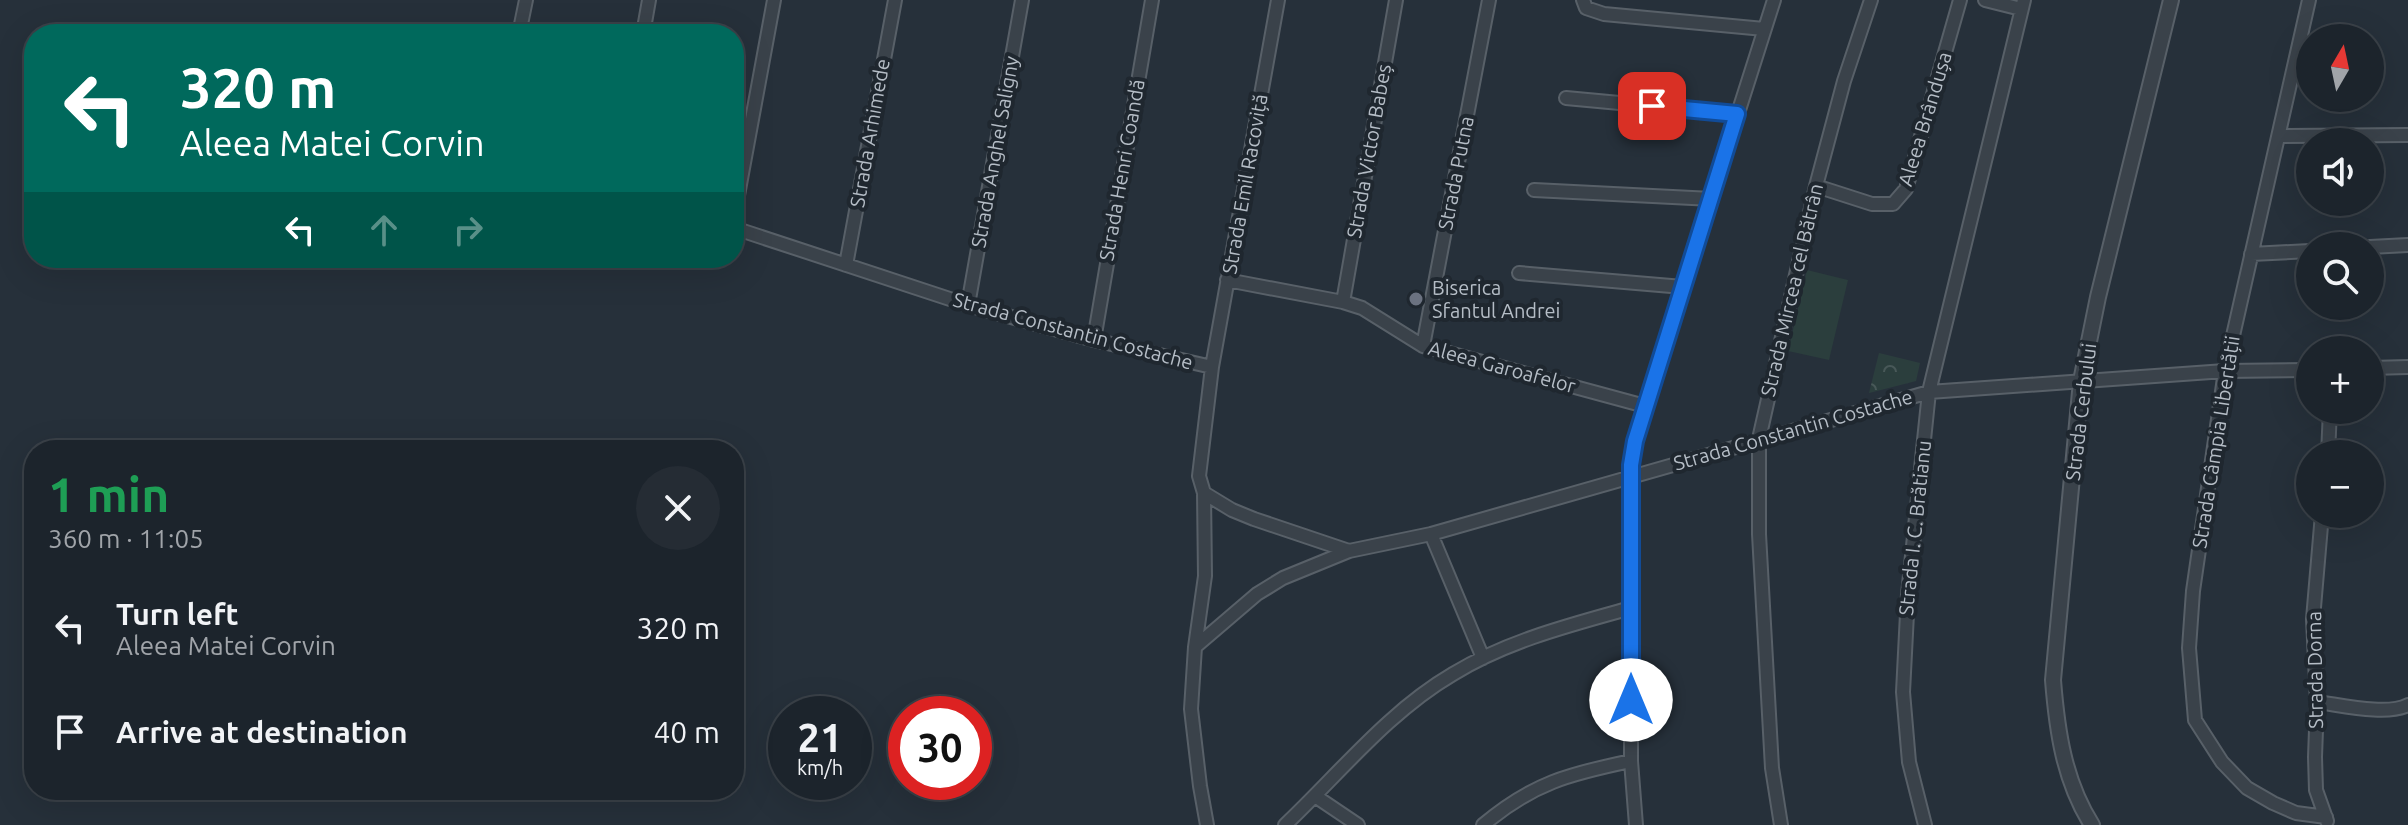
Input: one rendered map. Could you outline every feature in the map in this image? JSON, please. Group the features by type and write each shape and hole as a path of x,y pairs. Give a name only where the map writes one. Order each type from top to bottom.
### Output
{"street":[{"path":"521,24 526,0"},
{"path":"645,24 649,0"},
{"path":"744,163 774,0"},
{"name":"Strada Arhimede","path":"846,265 895,0"},
{"name":"Strada Anghel Saligny","path":"968,305 1022,0"},
{"name":"Strada Henri Coandă","path":"1094,340 1152,0"},
{"name":"Strada Emil Racoviță","path":"1212,367 1278,0"},
{"name":"Strada Victor Babeș","path":"1343,302 1396,0"},
{"name":"Strada Putna","path":"1423,346 1489,0"},
{"path":"1583,0 1586,8 1604,14 1764,29"},
{"path":"1636,825 1631,761 1632,475 1635,441 1774,0"},
{"name":"Strada Mircea cel Bătrân","path":"1781,825 1772,768 1758,521 1759,439 1816,186 1844,81 1871,0"},
{"name":"Aleea Brândușa","path":"1816,186 1872,204 1893,204 1900,199 1906,189 1960,0"},
{"path":"1985,0 2022,4"},
{"name":"Strada Cerbului","path":"2092,825 2076,794 2063,757 2053,680 2081,381 2098,297 2171,0"},
{"name":"Strada Câmpia Libertății","path":"2309,0 2225,371 2193,591 2189,648 2195,720 2222,762 2247,788 2296,813 2327,821"},
{"name":"Strada I. C. Brătianu","path":"1925,823 1906,738 1904,643 1929,392 2022,4"},
{"path":"1566,98 1737,114"},
{"path":"2279,136 2408,135"},
{"path":"1534,190 1712,199"},
{"name":"Strada Constantin Costache","path":"744,231 968,305 1094,340 1212,367 1199,476 1204,493 1205,576 1195,647 1191,709 1207,825"},
{"path":"2384,246 2408,245"},
{"path":"2251,254 2296,252"},
{"path":"1519,273 1683,287"},
{"name":"Aleea Garoafelor","path":"1227,280 1343,302 1362,308 1423,346 1645,406"},
{"path":"2384,368 2408,367"},
{"name":"Strada Constantin Costache","path":"1195,647 1257,594 1283,578 1349,551 1431,534 1929,392 2225,371 2296,370"},
{"path":"1204,493 1243,514 1349,551"},
{"name":"Strada Dorna","path":"2321,528 2313,619 2317,702 2316,790 2327,821"},
{"path":"1431,534 1483,658"},
{"path":"1285,825 1361,749 1407,708 1451,675 1483,658 1555,629 1631,608"},
{"path":"2317,702 2400,710 2408,705"},
{"path":"1483,825 1541,785 1584,771 1631,761"},
{"path":"1315,796 1358,825"},
{"path":"1909,825 1925,823"}],"green space":[{"path":"1807,270 1848,280 1829,360 1788,351"},
{"path":"1879,353 1920,363 1916,381 1869,393"}],"place":[{"name":"Biserica Sfantul Andrei","path":"1416,299"}],"route":[{"path":"1631,700 1632,456 1737,114 1652,106"}]}
